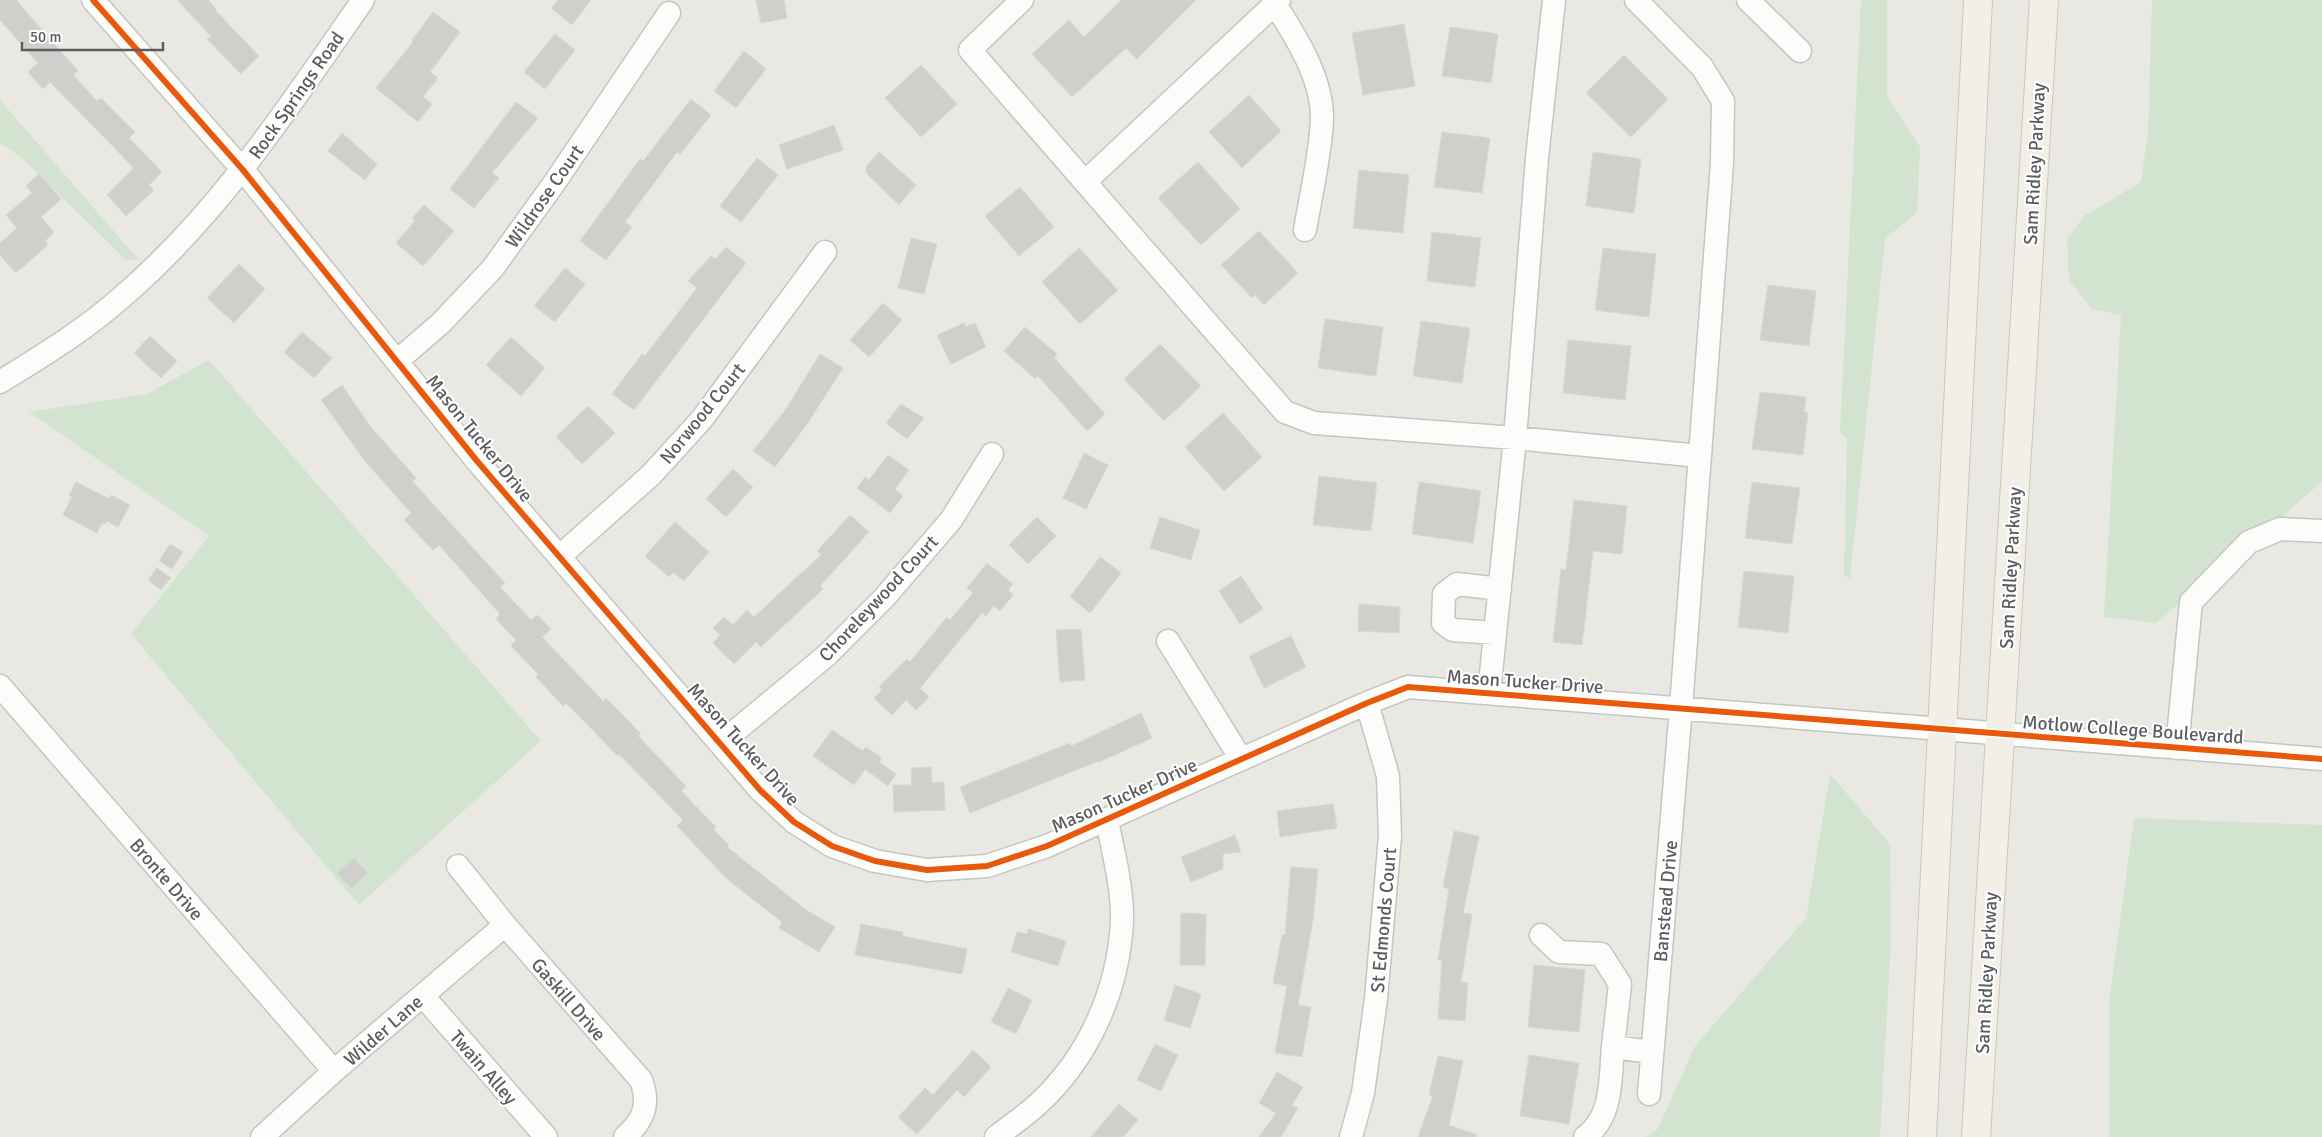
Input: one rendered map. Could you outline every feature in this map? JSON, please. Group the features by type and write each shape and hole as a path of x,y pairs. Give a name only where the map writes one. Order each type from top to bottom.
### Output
{"main road":[{"path":"1922,1137 1978,0"},
{"name":"Sam Ridley Parkway","path":"1976,1137 2044,0"}],"street":[{"name":"Mason Tucker Drive","path":"92,0 243,170 477,461 760,790 794,822 832,846 875,861 927,870 987,866 1047,846 1367,702 1408,687 1682,707 1942,730"},
{"name":"Rock Springs Road","path":"0,382 56,347 121,298 180,243 243,170 363,0"},
{"path":"1022,0 970,50 1285,412 1314,423 1515,438 1700,456"},
{"path":"1489,693 1515,438 1537,158 1554,0"},
{"name":"Banstead Drive","path":"1636,0 1702,67 1723,101 1721,172 1682,707 1648,1094"},
{"path":"1748,0 1800,51"},
{"path":"1085,182 1277,2 1299,42 1315,80 1322,119 1306,230"},
{"name":"Wildrose Court","path":"397,360 441,323 493,268 555,182 669,14"},
{"name":"Norwood Court","path":"559,557 652,475 702,419 825,252"},
{"name":"Choreleywood Court","path":"721,743 827,655 884,598 951,520 992,454"},
{"path":"2177,748 2191,602 2249,542 2280,529 2322,531"},
{"path":"1495,633 1453,630 1444,623 1444,594 1457,584 1500,589"},
{"path":"1168,641 1242,759"},
{"name":"Bronte Drive","path":"0,686 334,1072"},
{"name":"St Edmonds Court","path":"1351,1137 1363,1093 1376,999 1390,836 1388,776 1367,702"},
{"name":"Motlow College Boulevardd","path":"1942,730 2322,759"},
{"path":"996,1137 1038,1104 1073,1066 1104,1009 1116,972 1122,920 1117,870 1107,820"},
{"name":"Gaskill Drive","path":"458,866 505,926 641,1080 646,1094 646,1106 635,1128 625,1137"},
{"name":"Wilder Lane","path":"262,1137 334,1072 505,926"},
{"path":"1541,935 1559,952 1601,954 1620,984 1606,1112 1593,1131 1585,1137"},
{"name":"Twain Alley","path":"423,996 546,1137"},
{"path":"1613,1048 1652,1052"}],"green space":[{"path":"1861,0 1887,0 1887,96 1920,147 1917,212 1885,239 1850,579 1844,575 1847,438 1840,433"},
{"path":"2152,0 2322,0 2322,482 2156,623 2104,617 2121,315 2092,309 2069,280 2067,239 2084,216 2141,182 2148,133"},
{"path":"0,100 138,259 126,260 22,158 0,143"},
{"path":"209,360 541,741 359,905 131,634 209,536 29,412 147,394"},
{"path":"1830,774 1890,844 1891,939 1880,1137 1646,1137 1658,1129 1695,1046 1806,918"},
{"path":"2134,818 2322,825 2322,1137 2109,1137 2109,1003"}],"building":[{"path":"0,0 16,0 78,71 73,75 97,101 101,98 135,132 129,138 162,172 149,185 154,190 126,216 107,195 134,168 50,82 43,89 28,72 38,63 0,20"},
{"path":"177,0 208,0 215,10 259,56 241,74 207,39 211,36"},
{"path":"558,0 591,0 572,25 551,8"},
{"path":"756,0 784,0 787,18 761,23"},
{"path":"1121,0 1196,0 1137,59 1126,48 1072,97 1032,54 1069,20 1084,37"},
{"path":"433,12 460,32 430,72 438,78 423,97 432,104 418,122 376,88 413,42 412,40"},
{"path":"1404,24 1415,86 1363,95 1352,33"},
{"path":"1450,27 1498,34 1491,83 1442,76"},
{"path":"555,34 575,50 545,89 524,72"},
{"path":"744,51 766,69 736,108 714,91"},
{"path":"1624,55 1668,99 1631,137 1586,93"},
{"path":"921,65 957,104 921,137 885,98"},
{"path":"1249,95 1281,131 1242,168 1209,132"},
{"path":"691,99 711,115 680,154 677,152 625,222 632,227 606,260 580,241 640,159 643,161"},
{"path":"516,102 538,118 492,173 499,178 474,208 450,189"},
{"path":"834,125 843,150 787,169 779,145"},
{"path":"1442,132 1490,138 1482,193 1434,187"},
{"path":"342,133 377,164 365,180 328,151"},
{"path":"879,152 916,185 899,205 866,173 866,167"},
{"path":"1593,152 1641,159 1634,213 1586,206"},
{"path":"757,158 778,175 741,222 720,206"},
{"path":"1198,162 1240,209 1201,245 1158,198"},
{"path":"1359,170 1409,175 1403,233 1353,228"},
{"path":"39,174 61,199 41,217 54,232 45,241 48,245 16,273 0,255 0,243 17,228 6,215 32,193 26,186"},
{"path":"1020,187 1054,227 1019,256 985,216"},
{"path":"424,205 454,231 423,266 396,243 415,221 412,218"},
{"path":"1259,231 1298,273 1264,305 1255,295 1252,298 1221,265"},
{"path":"1432,232 1481,238 1475,287 1427,281"},
{"path":"911,238 937,244 924,294 898,288"},
{"path":"726,247 746,263 634,410 612,394 642,354 645,356 697,288 688,281 711,256 716,259"},
{"path":"1079,248 1118,290 1080,324 1042,282"},
{"path":"1603,248 1656,254 1649,317 1595,310"},
{"path":"239,264 265,289 234,323 207,298"},
{"path":"565,268 585,284 555,322 534,306"},
{"path":"1768,285 1816,291 1809,346 1760,340"},
{"path":"883,303 902,320 869,357 850,340"},
{"path":"1325,319 1383,327 1376,376 1318,368"},
{"path":"1421,321 1470,328 1462,383 1413,376"},
{"path":"964,323 966,327 975,323 986,347 951,364 937,335"},
{"path":"1025,327 1057,354 1054,358 1105,414 1087,431 1038,376 1035,379 1004,351"},
{"path":"302,332 332,358 314,378 284,352"},
{"path":"150,336 177,361 161,378 134,353"},
{"path":"511,337 545,368 521,396 486,365"},
{"path":"1568,340 1631,346 1625,400 1563,393"},
{"path":"1160,344 1201,386 1164,421 1124,379"},
{"path":"820,354 843,368 807,424 775,467 753,451 784,412"},
{"path":"342,385 370,426 416,478 412,481 505,583 500,587 531,620 537,615 551,629 542,637 603,701 606,698 641,734 638,736 686,786 681,791 716,827 714,830 729,845 727,847 806,910 835,927 819,952 779,928 782,922 727,879 677,826 683,820 619,754 618,756 566,703 563,706 536,677 538,674 511,646 516,640 496,619 500,614 439,545 433,550 404,520 411,513 365,461 321,400"},
{"path":"1760,392 1806,397 1804,412 1808,413 1803,455 1752,449"},
{"path":"901,404 924,418 907,439 886,423"},
{"path":"588,406 615,433 582,464 556,437"},
{"path":"1223,413 1262,457 1224,491 1185,447"},
{"path":"1084,453 1108,465 1086,509 1063,498"},
{"path":"888,455 909,470 895,489 903,496 890,513 857,488 865,477 869,480"},
{"path":"733,469 753,487 726,517 706,499"},
{"path":"1319,476 1377,483 1371,531 1313,525"},
{"path":"76,482 109,499 111,495 130,505 118,527 107,521 106,524 102,523 97,533 63,515 72,497 69,495"},
{"path":"1419,482 1481,491 1473,543 1412,534"},
{"path":"1752,482 1800,488 1792,544 1745,538"},
{"path":"1574,500 1627,506 1622,554 1593,551 1582,645 1553,642 1561,569 1566,570"},
{"path":"850,515 869,532 820,586 823,589 761,647 756,642 734,664 713,643 720,635 713,628 724,617 733,625 747,610 754,617 821,555 817,551"},
{"path":"1037,517 1056,536 1028,564 1009,545"},
{"path":"1160,517 1200,530 1191,560 1150,548"},
{"path":"675,522 709,552 684,581 673,572 669,577 645,556"},
{"path":"170,544 183,552 172,569 159,561"},
{"path":"1100,557 1121,573 1090,613 1070,597"},
{"path":"987,563 1013,584 1008,590 1013,595 1000,611 994,606 986,616 982,613 920,688 929,697 916,710 906,700 892,715 874,698 882,690 879,687 907,659 910,662 947,617 950,620 973,593 967,588"},
{"path":"157,568 171,578 161,590 148,580"},
{"path":"1744,571 1794,576 1788,633 1738,627"},
{"path":"1241,576 1263,609 1240,624 1219,591"},
{"path":"1359,604 1400,607 1399,633 1358,631"},
{"path":"1081,629 1085,680 1060,682 1056,630"},
{"path":"1291,636 1306,667 1264,688 1249,656"},
{"path":"1141,713 1152,738 1099,762 970,813 960,787 1070,743 1071,746"},
{"path":"832,730 863,751 866,747 882,758 879,762 896,774 888,786 865,769 854,785 813,756"},
{"path":"931,767 932,783 944,782 945,810 894,812 893,785 912,785 911,768"},
{"path":"1333,804 1337,828 1280,837 1277,811"},
{"path":"1454,831 1479,836 1463,913 1472,914 1461,982 1468,983 1465,1021 1438,1019 1442,960 1438,960 1449,889 1443,887"},
{"path":"1235,835 1241,852 1223,854 1223,869 1191,882 1181,857"},
{"path":"354,858 368,873 351,888 337,873"},
{"path":"1291,867 1318,869 1313,920 1298,1005 1311,1007 1302,1057 1275,1053 1287,986 1273,983 1282,935 1285,935"},
{"path":"1181,913 1206,914 1205,965 1180,965"},
{"path":"861,924 903,932 902,936 967,949 962,974 855,955"},
{"path":"1028,929 1066,941 1058,966 1011,952 1017,932 1027,934"},
{"path":"1534,965 1585,970 1579,1032 1528,1027"},
{"path":"1175,985 1201,994 1190,1028 1164,1020"},
{"path":"1008,988 1032,1000 1016,1034 991,1022"},
{"path":"1155,1044 1178,1055 1161,1091 1137,1080"},
{"path":"973,1050 991,1067 964,1097 957,1090 917,1134 898,1117 925,1088 933,1095"},
{"path":"1529,1055 1579,1063 1569,1124 1520,1116"},
{"path":"1438,1056 1463,1061 1449,1125 1477,1135 1476,1137 1418,1137 1433,1096 1429,1095"},
{"path":"1277,1072 1303,1087 1292,1105 1298,1108 1281,1137 1259,1137 1276,1113 1259,1103"},
{"path":"1119,1104 1138,1120 1123,1137 1091,1137"}],"cycle path":[{"path":"93,0 243,170 477,461 760,790 794,822 832,846 875,861 927,870 987,866 1047,846 1367,703 1408,687 2322,759"}]}
